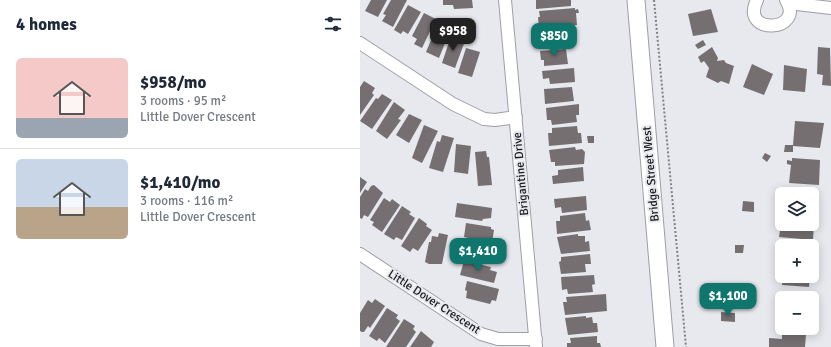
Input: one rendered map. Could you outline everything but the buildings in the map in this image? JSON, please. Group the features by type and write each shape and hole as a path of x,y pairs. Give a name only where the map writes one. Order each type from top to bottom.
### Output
{"main road":[{"name":"Bridge Street West","path":"636,0 665,347"}],"street":[{"name":"Brigantine Drive","path":"505,0 536,343"},
{"path":"757,0 754,6 756,16 764,25 770,27 781,24 785,20 789,9 787,2 831,8"},
{"path":"360,43 453,104 484,119 495,120 516,117"},
{"name":"Little Dover Crescent","path":"360,254 481,334 498,339 536,343"}],"path":[{"path":"654,0 686,347"}]}
